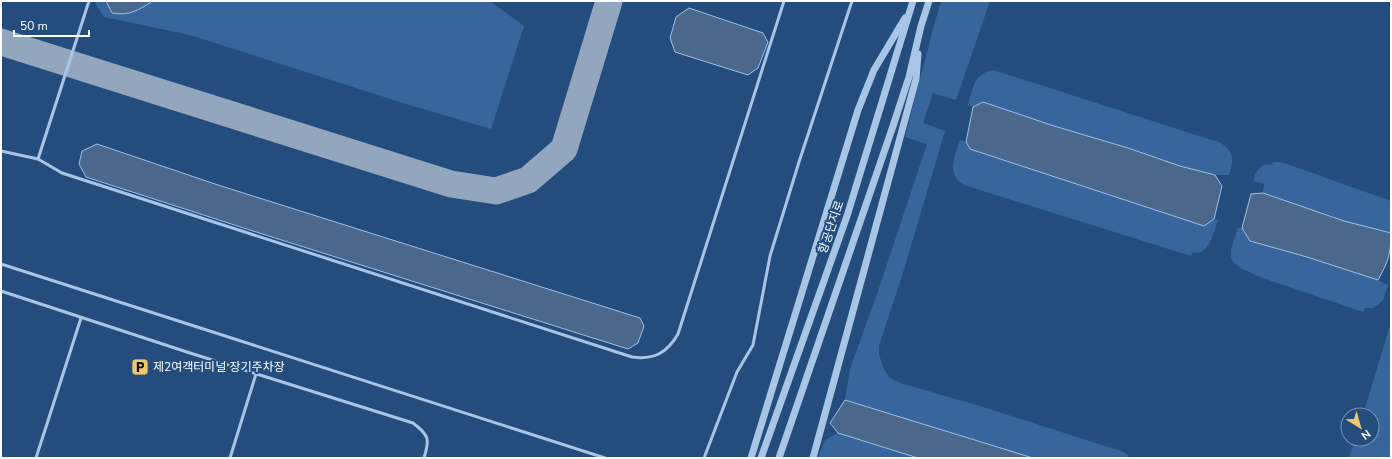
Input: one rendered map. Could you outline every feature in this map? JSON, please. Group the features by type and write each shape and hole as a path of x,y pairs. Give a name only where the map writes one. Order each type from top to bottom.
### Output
{"street":[{"name":"항공단지로","path":"761,458 847,216 913,1"},
{"path":"813,458 902,129 921,26 929,1"},
{"path":"751,458 858,110 874,70 910,10"},
{"path":"779,458 893,126 912,78"}],"lane":[{"path":"38,159 89,1"},
{"path":"1,151 38,159 62,173 556,333 632,357 643,359 651,358 672,345 678,334 784,1"},
{"path":"704,458 737,372 753,345 770,256 852,1"},
{"path":"1,264 605,458"},
{"path":"1,291 81,318 413,423 424,431 429,444 424,458"},
{"path":"36,458 81,318"},
{"path":"230,458 256,374"}],"shaded area":[{"path":"96,1 490,1 524,26 491,129 403,103 190,35 104,17 95,3"},
{"path":"106,1 153,1 134,12 119,14 112,13"},
{"path":"941,1 990,1 956,100 933,93 923,123 945,131 902,276 879,346 879,355 884,369 889,377 900,383 980,406 1121,451 1127,454 1130,458 1033,458 845,400 850,369 878,291 927,144 905,137"},
{"path":"689,8 763,33 768,42 758,68 748,75 675,52 670,38 676,17"},
{"path":"993,70 1221,143 1229,150 1232,157 1232,165 1229,175 1215,175 1180,166 983,102 973,107 968,105 975,83 981,75"},
{"path":"983,102 1180,166 1215,175 1222,186 1214,219 1204,226 970,149 966,142 973,107"},
{"path":"960,140 966,142 970,149 1204,226 1214,219 1218,220 1213,236 1203,251 1199,253 1193,252 1191,256 964,185 958,180 953,170 954,159"},
{"path":"97,144 218,185 640,318 644,326 638,343 628,349 86,177 79,164 82,151"},
{"path":"1273,162 1281,162 1391,201 1391,233 1344,221 1263,193 1264,184 1253,181 1262,166 1268,164 1272,165"},
{"path":"1263,193 1344,221 1391,233 1388,258 1378,280 1307,257 1250,241 1242,228 1251,194"},
{"path":"1238,228 1242,228 1250,241 1307,257 1378,280 1388,285 1383,300 1374,308 1365,308 1363,312 1263,278 1242,269 1233,262 1231,257 1231,249"},
{"path":"1391,322 1391,458 1349,458 1352,447 1380,447 1380,407 1365,407"},
{"path":"845,400 1033,458 918,458 838,433 830,423"},
{"path":"838,433 918,458 818,458 825,440"}],"taxiway":[{"path":"1,42 451,184 496,191 528,180 564,149 609,1"}],"place":[{"name":"제2여객터미널 장기주차장","path":"140,367"}]}
